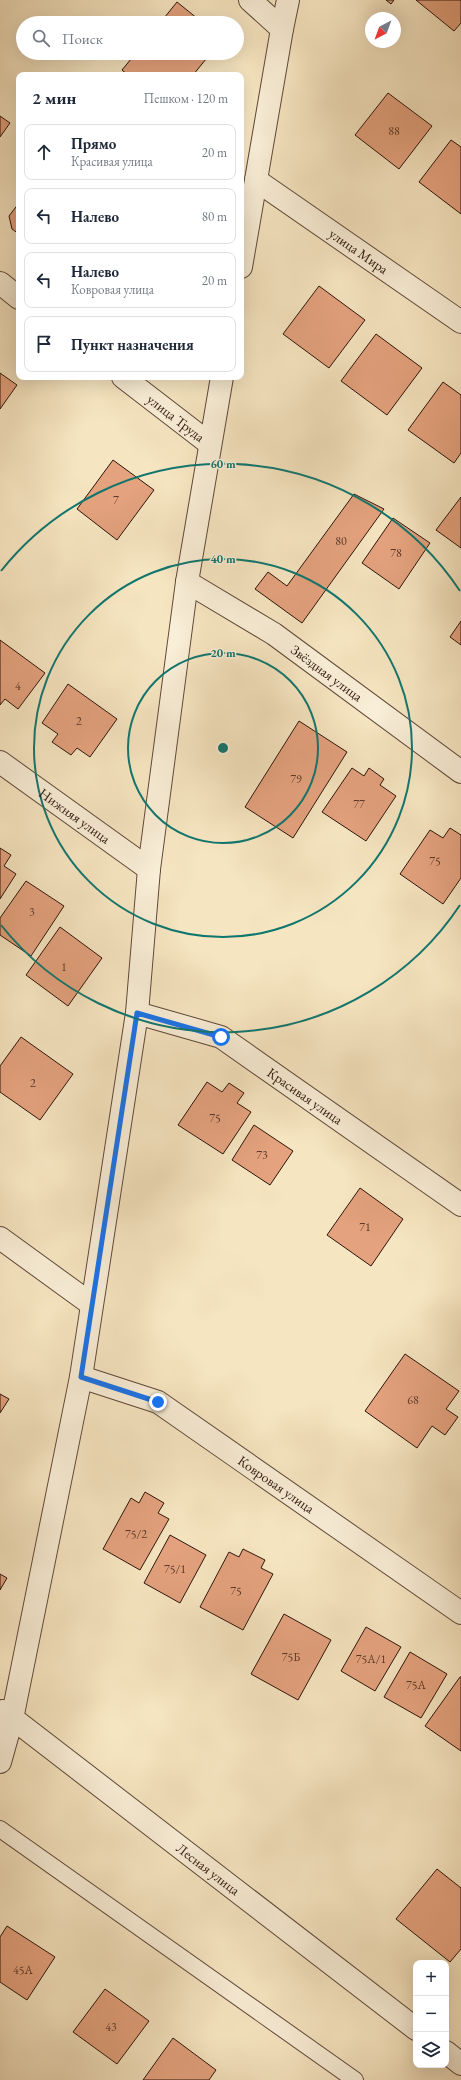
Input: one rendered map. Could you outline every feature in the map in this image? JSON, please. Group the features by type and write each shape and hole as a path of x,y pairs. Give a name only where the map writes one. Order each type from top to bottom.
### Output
{"street":[{"path":"250,0 282,29"},
{"path":"244,250 288,0"},
{"name":"улица Мира","path":"256,180 461,322"},
{"path":"0,283 16,296"},
{"name":"улица Труда","path":"127,380 210,444"},
{"path":"0,1762 6,1714 81,1377 91,1304 137,1013 149,870 187,582 221,380"},
{"name":"Звёздная улица","path":"187,582 274,634 461,772"},
{"name":"Нижняя улица","path":"0,762 149,870"},
{"name":"Красивая улица","path":"137,1013 221,1037 461,1205"},
{"path":"0,1238 91,1304"},
{"name":"Ковровая улица","path":"81,1377 158,1402 461,1613"},
{"name":"Лесная улица","path":"6,1714 413,2027"},
{"path":"449,2054 461,2064"}],"lane":[{"path":"0,1829 355,2080"}],"building":[{"path":"386,0 394,0 391,4"},
{"path":"416,0 461,0 461,23 454,31"},
{"path":"177,2 194,16 166,16"},
{"path":"130,60 205,60 195,72 124,72 122,70"},
{"path":"388,93 432,126 399,169 355,135"},
{"path":"0,116 10,123 0,137"},
{"path":"451,140 461,147 461,214 419,182"},
{"path":"16,207 16,232 12,229 9,216"},
{"path":"319,286 365,320 329,368 283,334"},
{"path":"376,334 422,368 387,415 341,381"},
{"path":"0,373 17,385 0,409"},
{"path":"443,382 461,395 461,453 454,463 408,430"},
{"path":"113,460 154,490 117,540 77,509"},
{"path":"354,494 384,509 302,623 255,589 268,572 287,586"},
{"path":"461,497 461,548 436,530"},
{"path":"393,518 430,543 399,589 362,563"},
{"path":"461,621 461,645 450,637"},
{"path":"0,640 45,673 18,709 5,699 0,705"},
{"path":"68,684 117,719 90,757 77,748 71,755 52,742 58,734 42,723"},
{"path":"299,721 347,752 293,838 245,807"},
{"path":"352,768 364,776 369,768 384,779 380,785 396,796 366,841 322,812"},
{"path":"450,828 461,835 461,878 443,904 400,874 430,830 443,838"},
{"path":"0,848 11,855 4,866 16,874 0,899"},
{"path":"26,881 64,906 31,956 0,935 0,918"},
{"path":"60,927 102,958 68,1006 26,975"},
{"path":"21,1037 73,1074 40,1120 0,1092 0,1066"},
{"path":"207,1082 222,1092 229,1083 244,1093 237,1103 251,1112 223,1154 178,1125"},
{"path":"254,1125 293,1151 270,1185 232,1160"},
{"path":"360,1188 403,1219 371,1266 327,1235"},
{"path":"405,1354 459,1391 446,1409 458,1417 445,1435 432,1426 417,1448 365,1411"},
{"path":"0,1394 9,1399 0,1413"},
{"path":"145,1492 164,1503 158,1513 169,1519 140,1570 103,1549 131,1498 139,1503"},
{"path":"170,1535 206,1555 180,1603 144,1583"},
{"path":"243,1549 265,1560 261,1568 273,1574 243,1630 200,1607 229,1552 239,1557"},
{"path":"0,1574 7,1578 0,1590"},
{"path":"284,1614 331,1640 298,1700 251,1674"},
{"path":"366,1627 401,1647 375,1691 341,1671"},
{"path":"410,1652 447,1674 421,1718 384,1697"},
{"path":"461,1677 461,1751 425,1726"},
{"path":"437,1869 461,1888 461,1949 450,1962 396,1919"},
{"path":"7,1926 55,1957 27,2000 0,1982 0,1937"},
{"path":"105,1989 149,2021 117,2064 73,2032"},
{"path":"173,2038 216,2070 209,2080 143,2080"}],"route":[{"path":"158,1402 81,1377 91,1304 137,1013 221,1037"}]}
